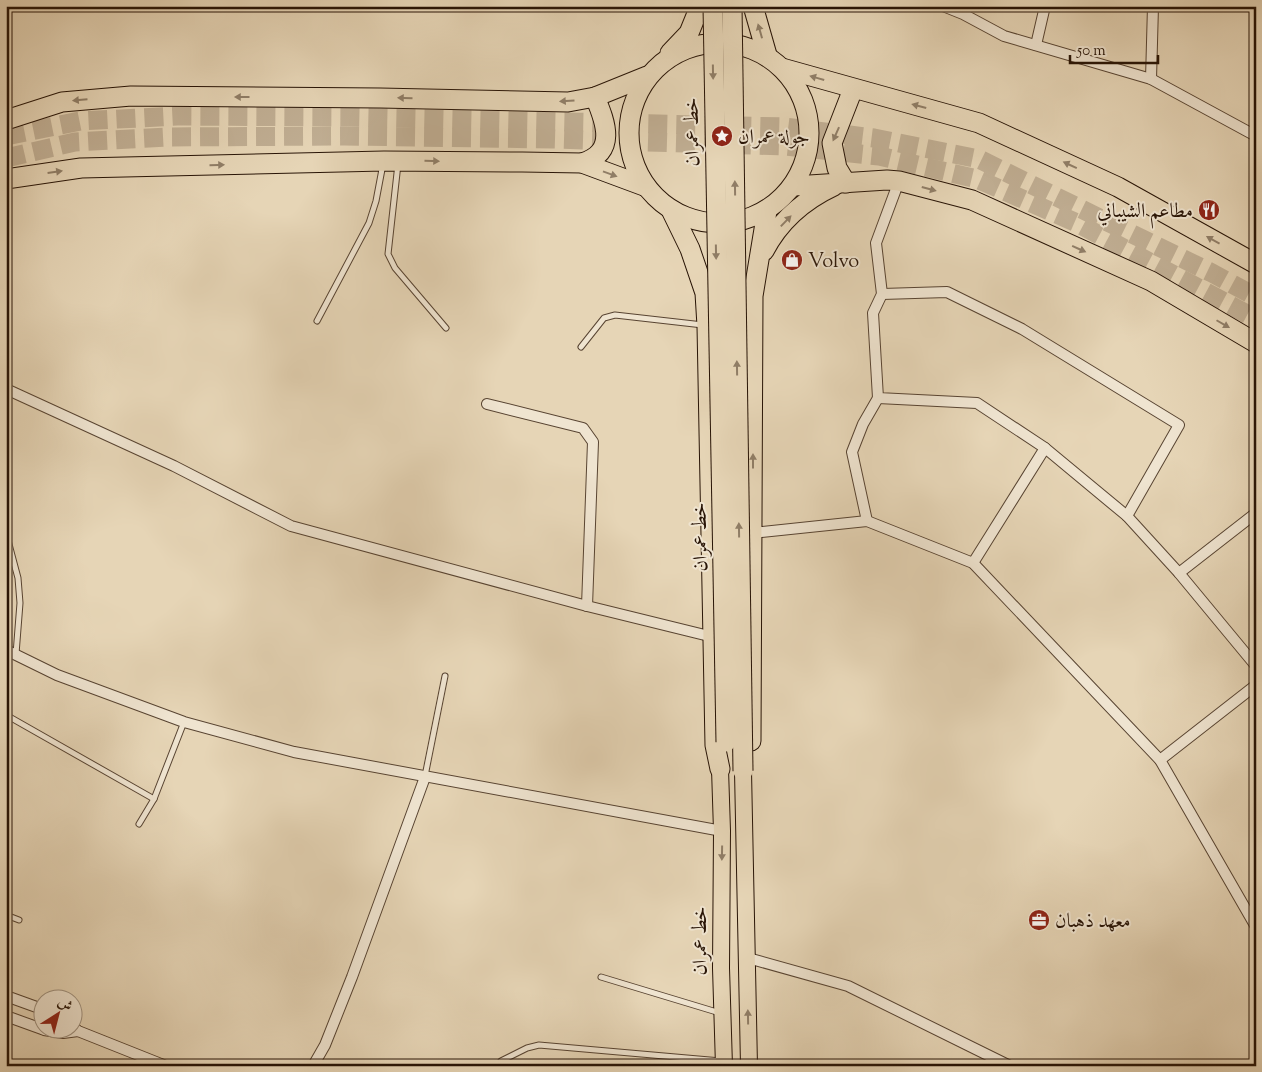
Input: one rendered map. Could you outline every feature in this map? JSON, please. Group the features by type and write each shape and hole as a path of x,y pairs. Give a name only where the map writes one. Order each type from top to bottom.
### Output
{"highway":[{"path":"644,186 629,150 630,111 647,76 689,33 700,6"},
{"name":"خط عمران","path":"713,6 714,155 726,742 720,769"},
{"name":"خط عمران","path":"732,6 743,771"},
{"path":"753,6 767,55"},
{"path":"664,59 697,44 733,43 767,55 782,68 808,113 809,151 794,186 782,200 767,211 736,223 703,223 672,212"},
{"path":"782,68 979,123 1118,187 1256,264"},
{"path":"6,120 62,102 131,96 568,102 595,97 647,76"},
{"path":"843,184 837,168 832,144 853,89"},
{"path":"582,164 600,154 605,138 604,122 595,97"},
{"path":"6,179 81,168 391,161 582,164 644,186 672,212 690,249 705,293 715,745 720,769"},
{"path":"794,186 887,180 899,181 972,200 1151,281 1256,342"},
{"path":"759,261 774,234 800,206 822,192 843,184"},
{"path":"743,771 752,742 753,296 767,211"},
{"path":"705,293 714,278 730,269 745,277 753,296"}],"main road":[{"name":"خط عمران","path":"720,769 722,831 720,968 724,1064"},
{"name":"خط عمران","path":"743,771 749,1066"}],"street":[{"path":"943,6 963,14 1004,36 1151,79 1256,136"},
{"path":"1036,45 1044,6"},
{"path":"1151,79 1153,6"},
{"path":"867,521 852,452 863,424 878,398 873,313 882,294 876,243 899,181"},
{"path":"882,294 947,292 1022,329 1179,425 1127,516"},
{"path":"6,389 174,466 291,526 587,606 713,637"},
{"path":"878,398 977,403 1045,448 1127,516 1179,573 1256,666"},
{"path":"487,404 583,428 593,442 587,606"},
{"path":"973,563 1045,448"},
{"path":"1179,573 1256,513"},
{"path":"752,533 867,521 973,563 1160,760 1256,927"},
{"path":"6,650 57,675 184,722 294,752 722,831"},
{"path":"1160,760 1256,685"},
{"path":"313,1066 325,1045 352,977 425,776"},
{"path":"748,958 848,986 1010,1066"},
{"path":"6,996 32,1005"},
{"path":"6,1016 32,1025"},
{"path":"82,1031 166,1066"}],"lane":[{"path":"317,321 369,223 391,161"},
{"path":"391,161 388,254 394,268 446,328"},
{"path":"581,347 604,318 615,315 707,326"},
{"path":"6,533 18,578 20,603 16,655"},
{"path":"425,776 445,676"},
{"path":"6,716 154,799"},
{"path":"139,824 154,799 184,722"},
{"path":"6,915 19,920"},
{"path":"601,977 722,1014"},
{"path":"501,1061 527,1048 539,1045 724,1064"}],"tunnel":[{"path":"6,136 80,121 177,116 350,117 785,127 874,138 979,159 1212,273 1256,297"},
{"path":"6,158 75,142 169,137 344,136 552,139 784,146 879,156 977,179 1077,223 1256,319"}],"place":[{"name":"جولة عمران","path":"722,136"},
{"name":"مطاعم الشيباني","path":"1209,210"},
{"name":"Volvo","path":"792,260"},
{"name":"معهد ذهبان","path":"1039,920"}]}
